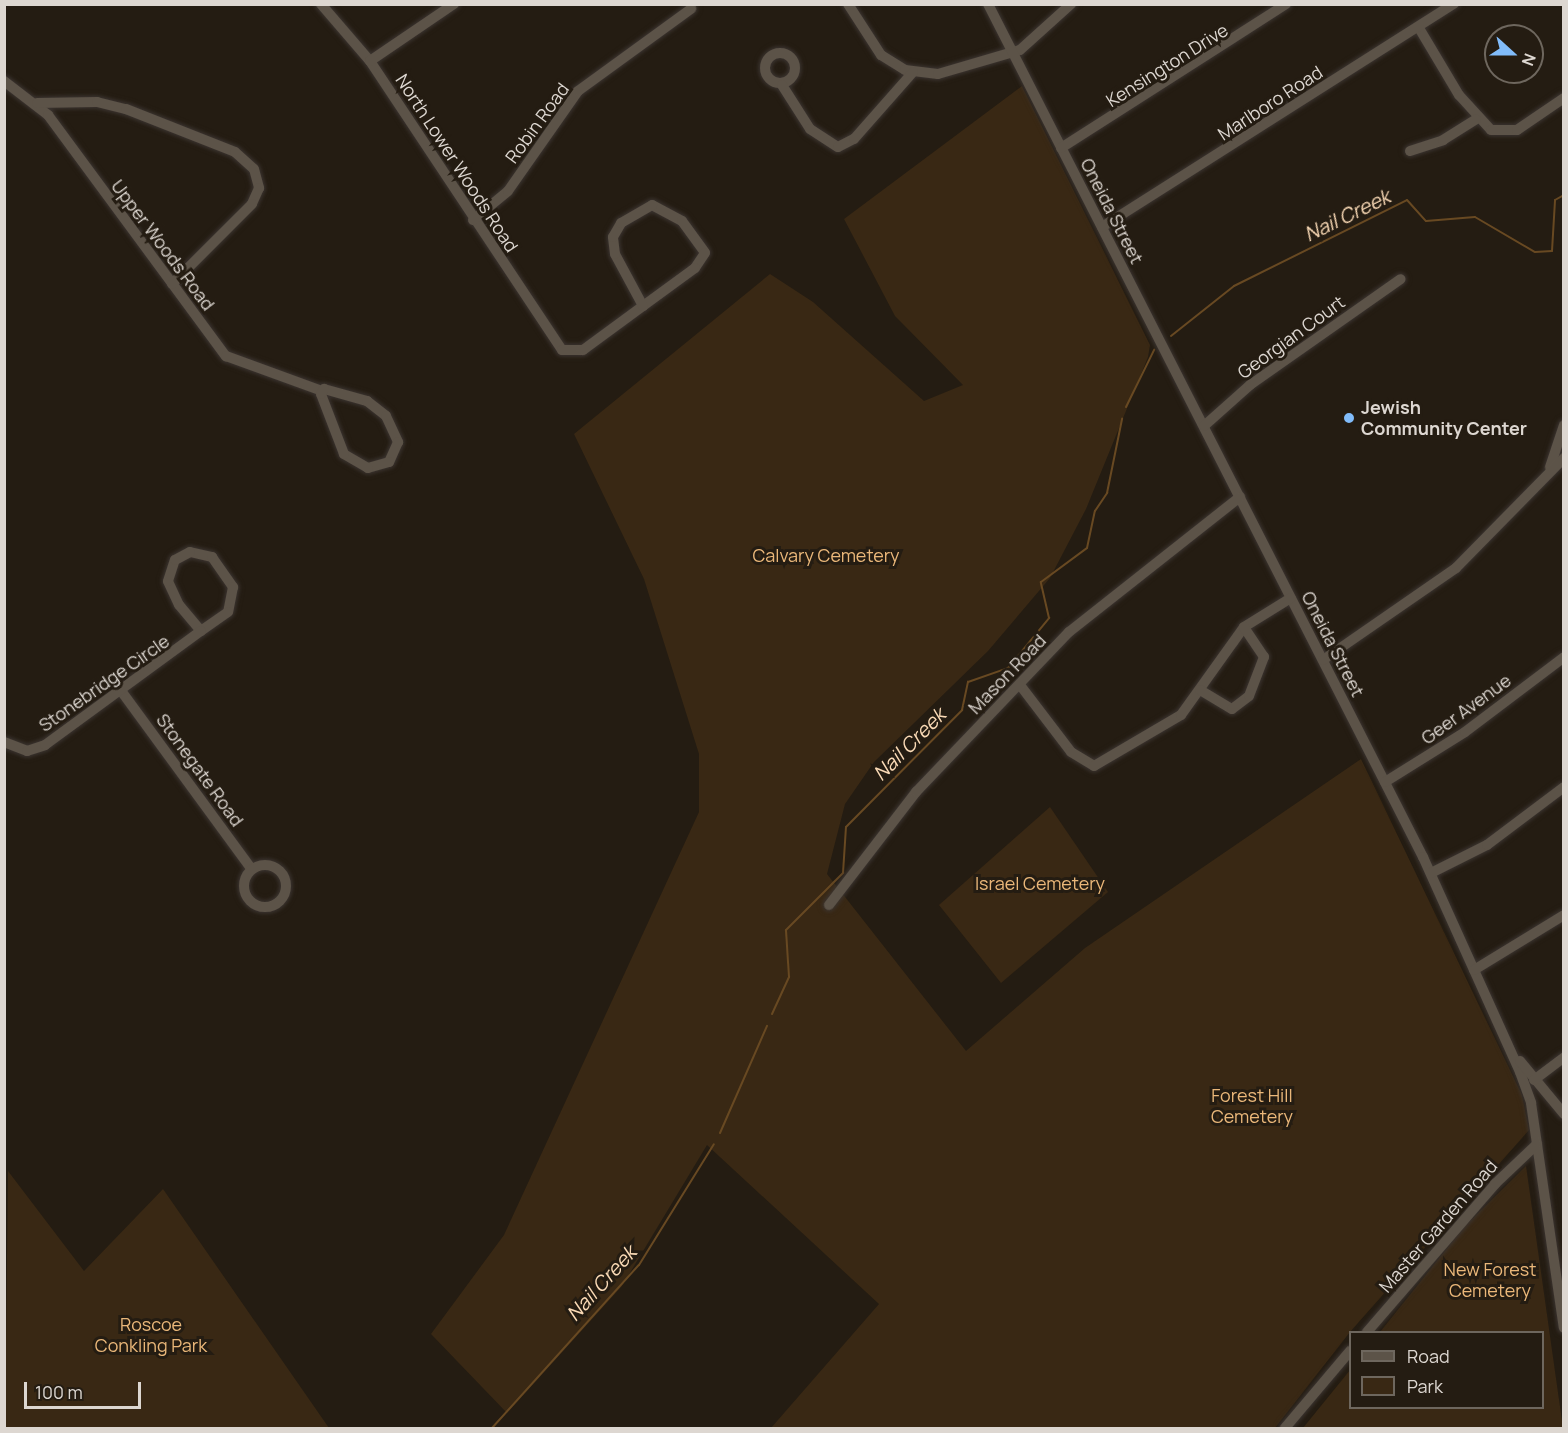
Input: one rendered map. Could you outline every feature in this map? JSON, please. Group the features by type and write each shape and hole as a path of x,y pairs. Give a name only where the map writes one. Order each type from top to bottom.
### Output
{"street":[{"name":"North Lower Woods Road","path":"321,4 370,61 473,220 558,345 569,353 583,350 643,306"},
{"path":"370,61 454,4"},
{"path":"848,4 881,55 913,72 955,71 1013,53 1071,4"},
{"name":"Oneida Street","path":"988,4 1431,873 1508,1046 1531,1102 1563,1322"},
{"name":"Kensington Drive","path":"1061,148 1286,4"},
{"name":"Marlboro Road","path":"1102,227 1454,4"},
{"name":"Robin Road","path":"473,220 508,190 579,91 691,9"},
{"path":"1419,28 1476,119 1491,130 1509,132 1563,98"},
{"path":"782,85 810,129 838,147 854,139 913,72"},
{"name":"Upper Woods Road","path":"4,81 37,103 232,361 322,391 367,401 386,416 398,442 389,462 368,468 344,454 322,391"},
{"path":"37,103 97,102 126,109 235,152 254,170 259,188 252,204 172,284"},
{"path":"1410,151 1443,140 1476,119"},
{"path":"657,205 682,220 705,253 695,268 643,306 615,254 613,237 632,214 657,205"},
{"name":"Georgian Court","path":"1204,426 1250,385 1401,279"},
{"path":"1549,470 1563,425"},
{"path":"1323,660 1456,568 1563,458"},
{"name":"Mason Road","path":"829,905 916,792 1086,618 1240,497"},
{"name":"Stonebridge Circle","path":"4,742 21,750 45,745 122,692 228,612 233,587 212,558 190,552 175,560 168,581 179,605 201,631"},
{"path":"1020,685 1071,752 1094,766 1170,724 1200,690 1244,627 1291,598"},
{"path":"1200,690 1232,709 1249,696 1264,657 1244,627"},
{"name":"Geer Avenue","path":"1385,782 1465,732 1563,657"},
{"name":"Stonegate Road","path":"122,692 251,868"},
{"path":"1431,873 1487,845 1563,787"},
{"path":"1474,970 1563,915"},
{"path":"1508,1046 1563,1114"},
{"path":"1534,1080 1563,1057"},
{"name":"Master Garden Road","path":"1367,1331 1495,1184 1537,1144"},
{"path":"1553,1253 1563,1246"},
{"path":"1285,1428 1349,1352"}],"green space":[{"path":"1022,86 1150,345 1148,357 1086,509 1050,578 988,651 874,762 845,804 827,874 966,1051 1085,948 1361,759 1522,1095 1529,1130 1349,1331 1275,1428 771,1428 879,1304 707,1145 622,1286 507,1413 431,1334 504,1235 699,812 699,754 644,579 574,434 770,274 813,302 924,401 963,385 895,316 844,219"},
{"name":"Israel Cemetery","path":"1050,807 1108,892 1001,983 939,905"},
{"name":"New Forest Cemetery","path":"1526,1166 1563,1428 1303,1428 1349,1371 1349,1409 1544,1409 1544,1331 1381,1331 1465,1226"},
{"name":"Roscoe Conkling Park","path":"8,1171 84,1271 163,1189 329,1428 5,1428"}],"waterway":[{"name":"Nail Creek","path":"1171,336 1234,286 1407,200 1426,221 1475,217 1535,252 1552,251 1555,200 1564,195"},
{"name":"Nail Creek","path":"1126,407 1154,350"},
{"name":"Nail Creek","path":"772,1014 789,977 786,930 843,873 846,827 962,710 968,682 1008,668 1049,618 1041,582 1087,548 1095,511 1107,493 1122,419"},
{"name":"Nail Creek","path":"720,1133 767,1026"},
{"name":"Nail Creek","path":"492,1428 639,1265 714,1144"}],"place":[{"name":"Jewish Community Center","path":"1349,418"}],"park label":[{"name":"Calvary Cemetery","path":"826,555"},
{"name":"Forest Hill Cemetery","path":"1252,1106"}]}
